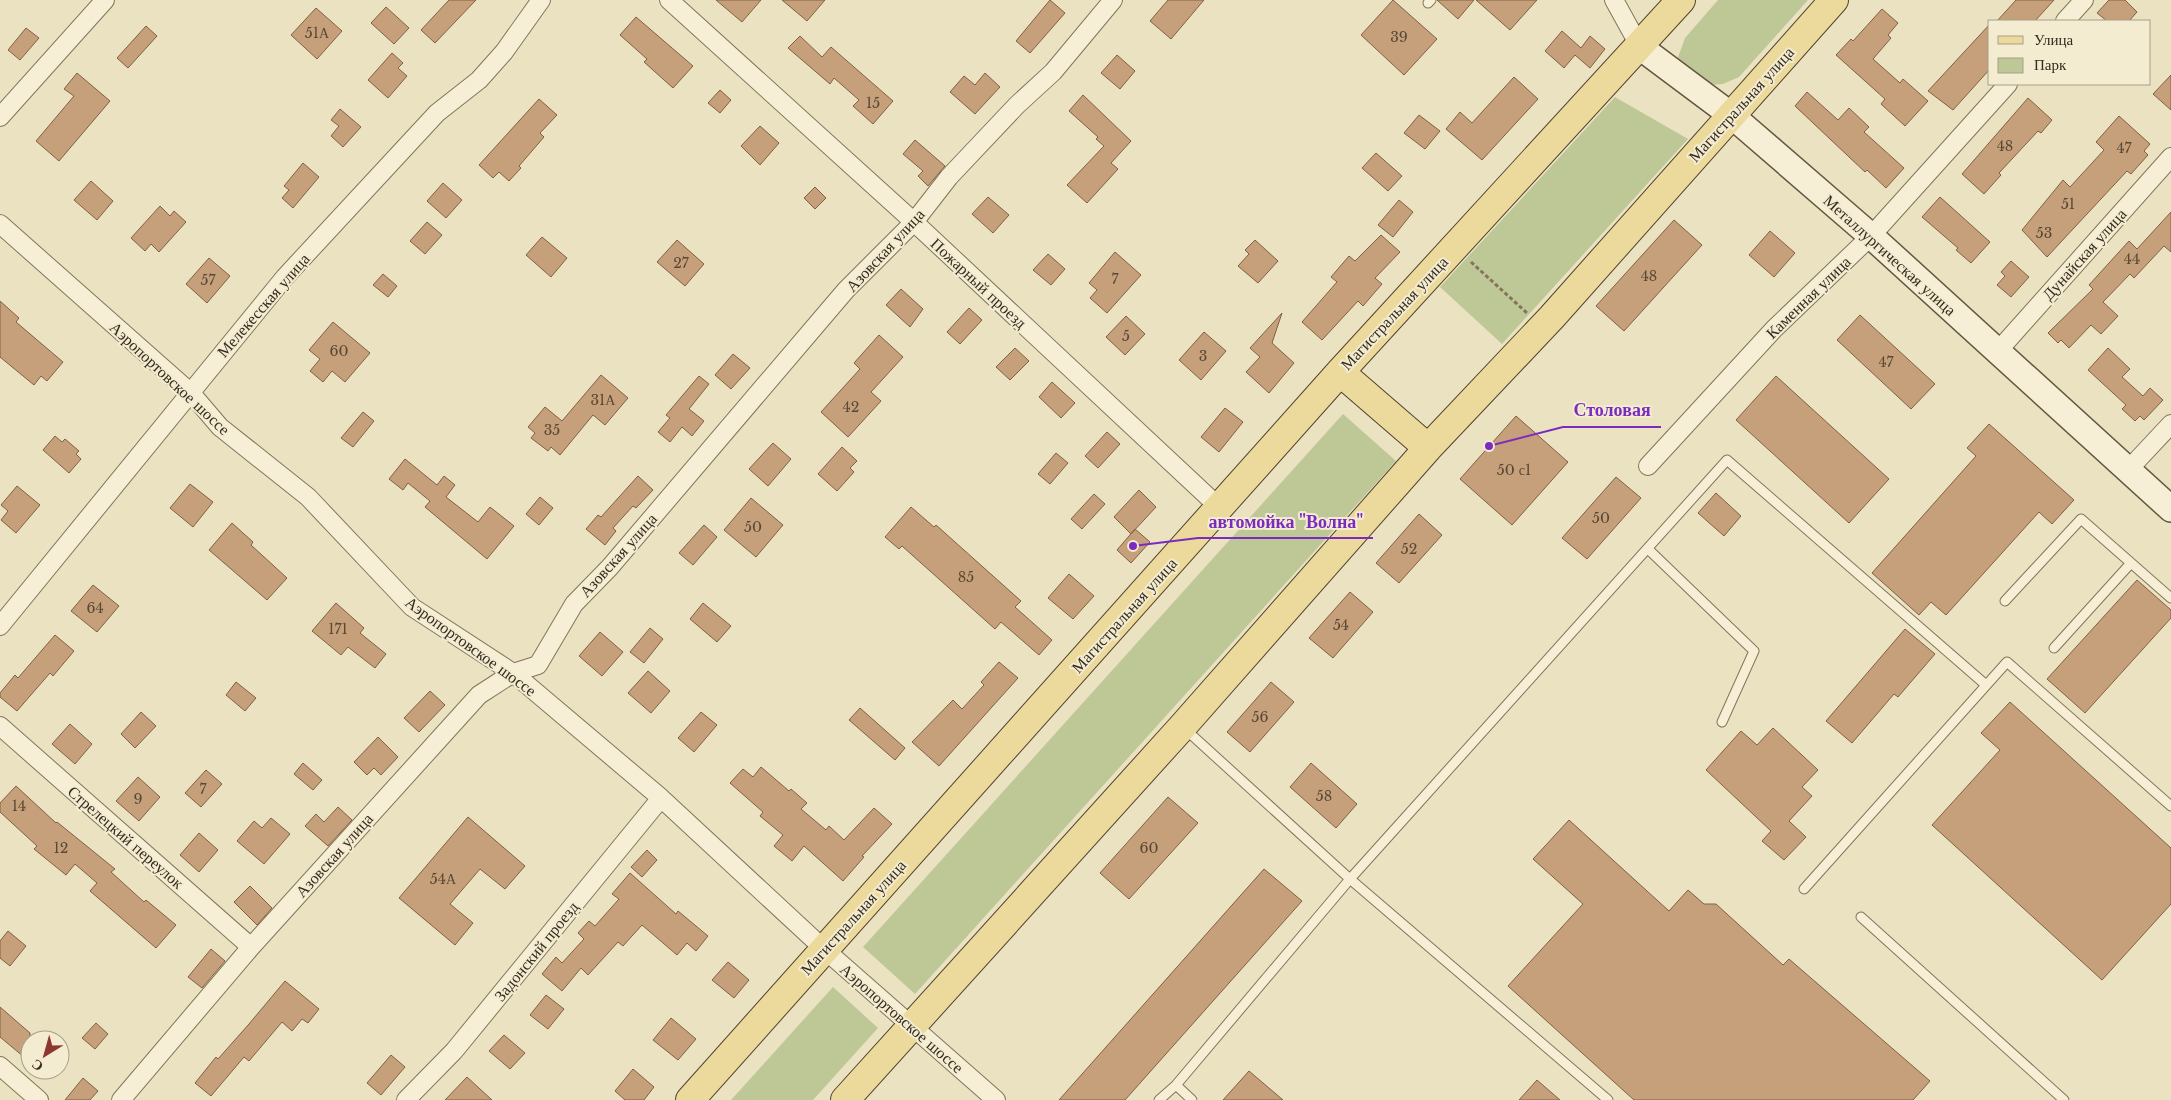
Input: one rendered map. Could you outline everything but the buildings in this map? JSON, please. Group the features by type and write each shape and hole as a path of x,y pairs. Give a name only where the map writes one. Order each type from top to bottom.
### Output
{"main road":[{"name":"Магистральная улица","path":"690,1100 1340,372 1640,47 1681,0"},
{"name":"Магистральная улица","path":"845,1100 1182,726 1428,448 1543,327 1834,0"},
{"path":"1340,372 1428,448"}],"street":[{"path":"0,118 105,0"},
{"name":"Мелекесская улица","path":"0,626 191,393 224,349 285,277 437,113 479,80 504,52 542,0"},
{"name":"Пожарный проезд","path":"670,0 914,222 1220,508"},
{"name":"Азовская улица","path":"121,1100 251,947 479,695 514,673 538,665 574,604 610,567 846,290 914,222 949,177 1016,104 1053,72 1113,0"},
{"name":"Металлургическая улица","path":"1614,0 1640,47 1731,115 1871,236 2171,509"},
{"path":"2066,20 2084,0"},
{"name":"Каменная улица","path":"1648,466 1774,328 1871,236 2007,85"},
{"name":"Дунайская улица","path":"1997,352 2171,157"},
{"name":"Аэропортовское шоссе","path":"0,224 191,393 220,427 308,497 412,607 514,673 661,798 824,949 996,1100"},
{"path":"2128,470 2171,424"},
{"name":"Стрелецкий переулок","path":"0,726 251,947"},
{"name":"Задонский проезд","path":"406,1100 454,1050 661,798"},
{"path":"0,1066 39,1100"}],"lane":[{"path":"1159,1100 1176,1085 1350,880 1727,460 1986,685"},
{"path":"2005,601 2081,519 2171,598"},
{"path":"1648,549 1754,651 1722,722"},
{"path":"2054,648 2131,563"},
{"path":"1804,889 2007,662 2171,806"},
{"path":"1182,726 1350,880 1608,1100"},
{"path":"1861,917 2064,1100"},
{"path":"1176,1085 1192,1100"}],"path":[{"path":"1454,248 1543,327"}],"green space":[{"path":"1718,0 1808,0 1739,77 1723,84 1706,85 1677,60 1685,38"},
{"path":"1615,97 1688,139 1502,344 1440,287"},
{"path":"1343,414 1396,461 915,994 863,947"},
{"path":"833,987 878,1028 813,1100 731,1100"}],"place":[{"name":"Столовая","path":"1489,446"},
{"name":"автомойка \"Волна\"","path":"1133,546"}]}
